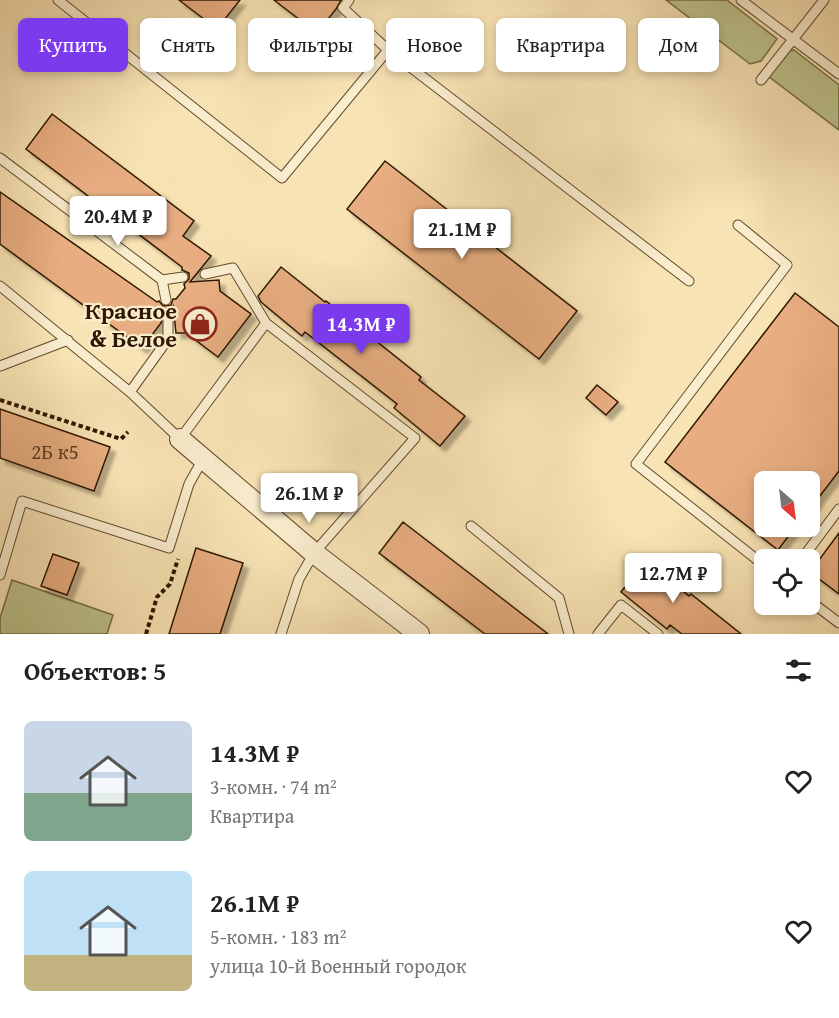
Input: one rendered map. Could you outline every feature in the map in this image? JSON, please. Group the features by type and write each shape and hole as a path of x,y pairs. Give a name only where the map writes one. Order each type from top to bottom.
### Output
{"street":[{"path":"180,439 314,553 418,634"}],"lane":[{"path":"58,0 282,178 386,52"},
{"path":"349,0 343,8 386,48"},
{"path":"741,0 839,74"},
{"path":"761,80 824,0"},
{"path":"417,72 689,281"},
{"path":"0,158 162,280 166,300"},
{"path":"738,225 787,265 636,464 754,557"},
{"path":"205,274 233,268 266,323 415,438 314,553 299,579 281,634"},
{"path":"162,280 183,277"},
{"path":"0,286 130,392 180,439 266,323"},
{"path":"130,392 168,339 168,320"},
{"path":"0,366 68,340"},
{"path":"0,575 22,501 169,548 189,484 204,459"},
{"path":"809,549 839,509"},
{"path":"471,526 559,598 569,634"},
{"path":"598,634 621,605 658,634"},
{"path":"820,609 839,623"}],"path":[{"path":"0,400 121,439 128,432"},
{"path":"146,634 157,597 170,584 180,549"}],"green space":[{"path":"666,0 727,0 777,39 761,61 750,64 719,40 719,18 690,18"},
{"path":"794,50 839,85 839,130 768,76 786,51"},
{"path":"12,580 113,615 107,634 0,634 0,618"}],"building":[{"path":"179,0 240,0 226,18 203,18"},
{"path":"274,0 341,0 329,18 297,18"},
{"path":"52,114 194,221 183,236 211,256 190,282 219,280 220,291 251,314 218,357 186,333 176,333 173,306 163,316 161,323 142,348 0,244 0,192 157,302 159,301 163,306 171,305 173,299 176,299 185,288 184,284 189,279 189,273 182,270 182,267 26,149"},
{"path":"385,161 577,311 539,359 347,209"},
{"path":"281,267 421,377 419,380 465,416 440,446 394,408 397,404 305,332 302,336 261,302 258,296"},
{"path":"795,293 839,327 839,471 820,496 820,471 754,471 754,531 665,462"},
{"path":"597,385 618,402 606,415 586,398"},
{"path":"0,409 110,447 94,491 0,458"},
{"path":"403,522 548,634 485,634 379,553"},
{"path":"839,533 839,594 820,580 820,559"},
{"path":"761,537 788,537 777,549"},
{"path":"196,548 243,563 220,634 169,634"},
{"path":"53,554 79,563 67,595 41,586"},
{"path":"646,560 689,596 691,594 741,634 682,634 670,625 667,629 621,592"}],"place":[{"name":"Красное & Белое","path":"200,324"}]}
